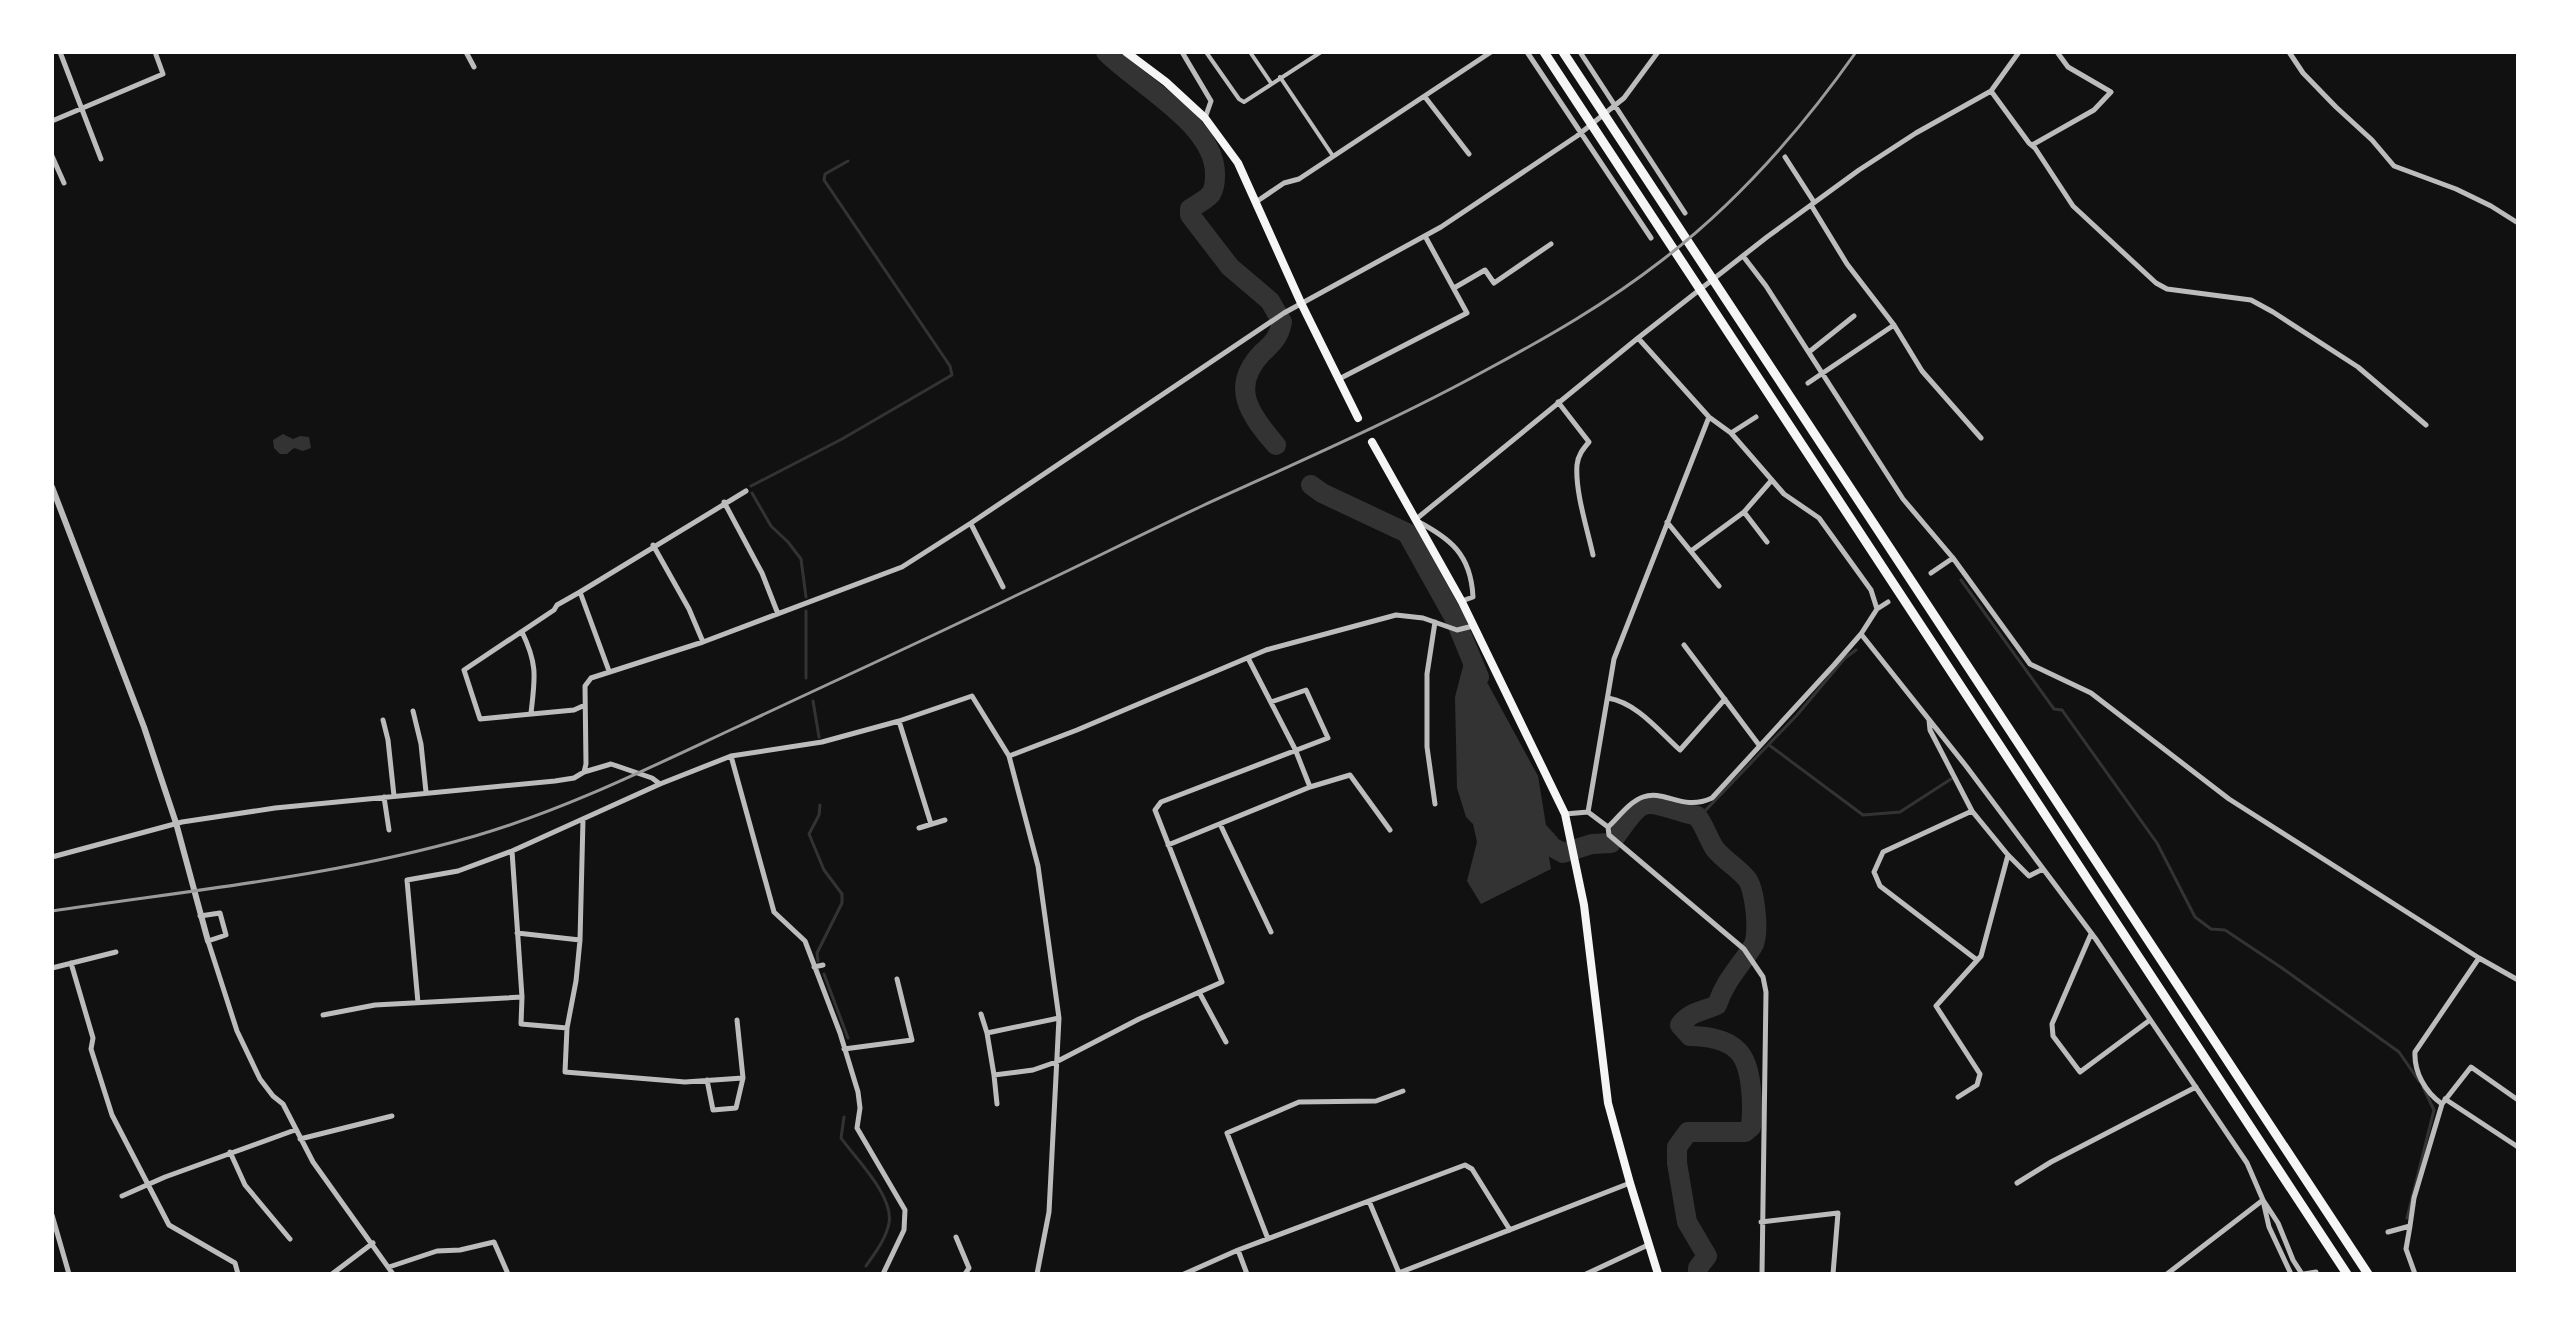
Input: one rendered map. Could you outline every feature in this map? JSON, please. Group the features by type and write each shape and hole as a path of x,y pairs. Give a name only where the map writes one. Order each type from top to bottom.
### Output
{"highway":[{"path":"1544,52 2347,1274"},
{"path":"1563,52 2368,1274"}],"main road":[{"path":"1126,52 1166,82 1205,118 1238,163 1337,380 1358,418"},
{"path":"1372,442 1462,602 1470,627 1565,814 1584,905 1605,1085 1658,1274"}],"street":[{"path":"60,52 101,159"},
{"path":"52,121 163,74 155,52"},
{"path":"466,52 474,67"},
{"path":"1182,52 1211,101 1205,118"},
{"path":"1206,52 1241,101 1248,100 1321,52"},
{"path":"1250,52 1271,83"},
{"path":"1256,202 1284,183 1299,179 1491,52"},
{"path":"1527,52 1651,238"},
{"path":"1580,52 1685,213"},
{"path":"584,772 586,682 591,678 703,642 902,567 1284,313 1425,236 1580,134 1615,107 1658,52"},
{"path":"1462,602 1473,597 1469,569 1450,540 1415,520 1638,338 1812,204 1916,133 1991,91 2019,52"},
{"path":"2032,145 2094,110 2111,92 2068,67 2057,52"},
{"path":"2289,52 2303,73 2372,140 2394,166 2456,189 2518,223"},
{"path":"1280,77 1333,156"},
{"path":"1991,91 2073,206 2156,283 2167,289 2251,300 2358,367 2426,425"},
{"path":"1425,97 1469,154"},
{"path":"52,156 64,183"},
{"path":"1785,157 1847,264 1894,325 1922,371 1981,438"},
{"path":"1337,380 1467,313 1425,236"},
{"path":"1454,288 1485,270 1494,283 1551,244"},
{"path":"1743,256 1766,286 1903,499 1953,558 2030,664 2091,693 2229,799 2518,980"},
{"path":"1809,352 1854,316"},
{"path":"1808,383 1894,325"},
{"path":"1638,338 1709,417 1731,433 1784,494 1819,518 1871,590 1877,609"},
{"path":"1558,402 1589,442 1577,463 1593,555"},
{"path":"1588,812 1614,659 1709,417"},
{"path":"1731,433 1756,417"},
{"path":"1691,551 1744,512 1771,481"},
{"path":"52,487 133,698 176,823 200,916 237,1031 260,1079 283,1104 313,1162 393,1274"},
{"path":"585,705 574,710 480,719 464,670 557,605 746,491"},
{"path":"724,502 762,573 778,614"},
{"path":"1744,512 1767,542"},
{"path":"1667,522 1719,586"},
{"path":"971,523 1003,587"},
{"path":"653,545 689,609 703,642"},
{"path":"1931,573 1953,558"},
{"path":"580,592 609,671"},
{"path":"1608,827 1644,796 1697,805 1712,798 1759,745 1800,709 1861,634 1877,609 1888,602"},
{"path":"1009,756 1091,725 1266,650 1396,615 1423,618 1457,630 1470,627"},
{"path":"1435,622 1427,674 1427,747 1435,804"},
{"path":"522,632 532,653 536,675 531,713"},
{"path":"1861,634 2091,934 2247,1163 2293,1260 2303,1274 2316,1272"},
{"path":"1684,645 1759,745"},
{"path":"1248,658 1295,749 1310,787"},
{"path":"994,1075 1033,1070 1056,1062 1139,1019 1222,982 1155,810 1161,802 1328,738 1306,690 1271,702"},
{"path":"418,1003 407,880 458,871 512,851 660,784 731,756 819,742 899,721 972,696 1009,756 1038,866 1059,1018 1049,1212 1037,1274"},
{"path":"1608,698 1633,707 1680,750 1725,699"},
{"path":"413,711 421,744 426,792"},
{"path":"1929,719 1930,730 1972,811 2029,876 2043,869"},
{"path":"383,720 394,796"},
{"path":"899,721 931,824"},
{"path":"731,756 774,912 805,941 819,966 848,1048 860,1108 857,1128 905,1210 904,1230 883,1274"},
{"path":"52,857 176,823 275,808 555,781 574,778 611,764 652,778 660,784"},
{"path":"1168,845 1310,787 1350,775 1390,830"},
{"path":"384,797 389,830"},
{"path":"1972,811 1883,852 1874,872 1880,886 1977,960"},
{"path":"1565,814 1588,812 1608,827 1609,835 1744,949 1763,977 1766,992 1762,1274"},
{"path":"583,819 580,940 567,1028 565,1072 685,1082 743,1078"},
{"path":"919,828 945,820"},
{"path":"1220,824 1271,932"},
{"path":"512,851 522,997 521,1024 567,1028"},
{"path":"1958,1097 1977,1085 1980,1074 1936,1006 1981,956 2008,855"},
{"path":"200,916 218,913 223,917 226,935 208,941"},
{"path":"517,933 580,940"},
{"path":"2091,934 2052,1024 2053,1036 2080,1072 2150,1020"},
{"path":"52,968 116,952"},
{"path":"2479,958 2415,1052 2414,1068 2434,1099 2518,1147"},
{"path":"71,963 93,1038 91,1049 112,1115 146,1186 169,1225 235,1263 238,1274"},
{"path":"848,1048 912,1040 897,979"},
{"path":"1199,992 1226,1042"},
{"path":"323,1015 375,1005 522,997"},
{"path":"981,1014 987,1033 997,1104"},
{"path":"987,1033 1059,1018"},
{"path":"707,1080 713,1110 736,1108 743,1078 737,1020"},
{"path":"2415,1274 2406,1249 2414,1198 2443,1102 2471,1067 2518,1100"},
{"path":"2017,1183 2051,1162 2196,1087"},
{"path":"1268,1239 1227,1133 1299,1102 1376,1101 1403,1091"},
{"path":"300,1139 392,1116"},
{"path":"122,1196 230,1152 253,1147 295,1130"},
{"path":"230,1152 245,1185 290,1239"},
{"path":"1184,1274 1238,1250 1465,1165 1472,1169 1510,1230"},
{"path":"1369,1201 1397,1273 1630,1183"},
{"path":"2167,1274 2263,1200"},
{"path":"2263,1200 2269,1227 2291,1274"},
{"path":"1761,1222 1838,1213 1833,1274"},
{"path":"52,1215 69,1274"},
{"path":"2388,1232 2410,1226"},
{"path":"956,1237 969,1268 965,1274"},
{"path":"389,1267 437,1251 460,1250 494,1242 508,1274"},
{"path":"332,1274 373,1243"},
{"path":"1586,1274 1648,1245"},
{"path":"1238,1250 1247,1274"}],"shaded area":[{"path":"283,434 293,439 309,437 311,448 303,451 294,448 287,454 280,454 274,448 273,440"},
{"path":"1476,651 1482,673 1538,776 1546,825 1558,838 1548,852 1551,869 1481,904 1467,881 1477,842 1473,824 1466,817 1457,788 1455,697 1466,655"}],"waterway":[{"path":"1106,52 1190,123 1212,157 1215,176 1213,190 1190,209 1190,215 1230,267 1270,301 1282,322 1275,339 1252,365 1245,389 1251,412 1276,445"},
{"path":"751,486 842,439 952,375 950,366 824,180 825,174 848,161"},
{"path":"1311,485 1407,533 1455,619 1479,677"},
{"path":"752,493 771,526 801,559 806,597"},
{"path":"1961,580 2054,709 2062,710 2157,843 2195,917 2211,929 2225,930 2399,1052 2419,1081"},
{"path":"806,611 806,678"},
{"path":"1697,816 1797,715 1845,658 1856,650"},
{"path":"813,701 819,737"},
{"path":"1769,745 1863,815 1900,812 1951,779"},
{"path":"1535,829 1543,842 1563,853 1592,844 1611,843 1639,808 1654,804 1697,816 1715,849 1750,884 1756,923 1753,946 1717,1005 1692,1015 1680,1025 1690,1036 1722,1041 1738,1051 1747,1066 1752,1098 1751,1127 1745,1132 1688,1132 1677,1147 1687,1222 1707,1256 1698,1268 1698,1274"},
{"path":"818,961 817,953 842,903 842,894 824,870 809,834 819,815 820,805"},
{"path":"824,974 848,1038"},
{"path":"2407,1218 2434,1110 2423,1087"},
{"path":"844,1117 841,1138 880,1190 889,1212 885,1235 866,1266"}],"railway":[{"path":"52,911 265,881 371,862 475,836 543,813 674,756 1382,423 1555,332 1661,261 1716,214 1767,164 1856,52"}]}
